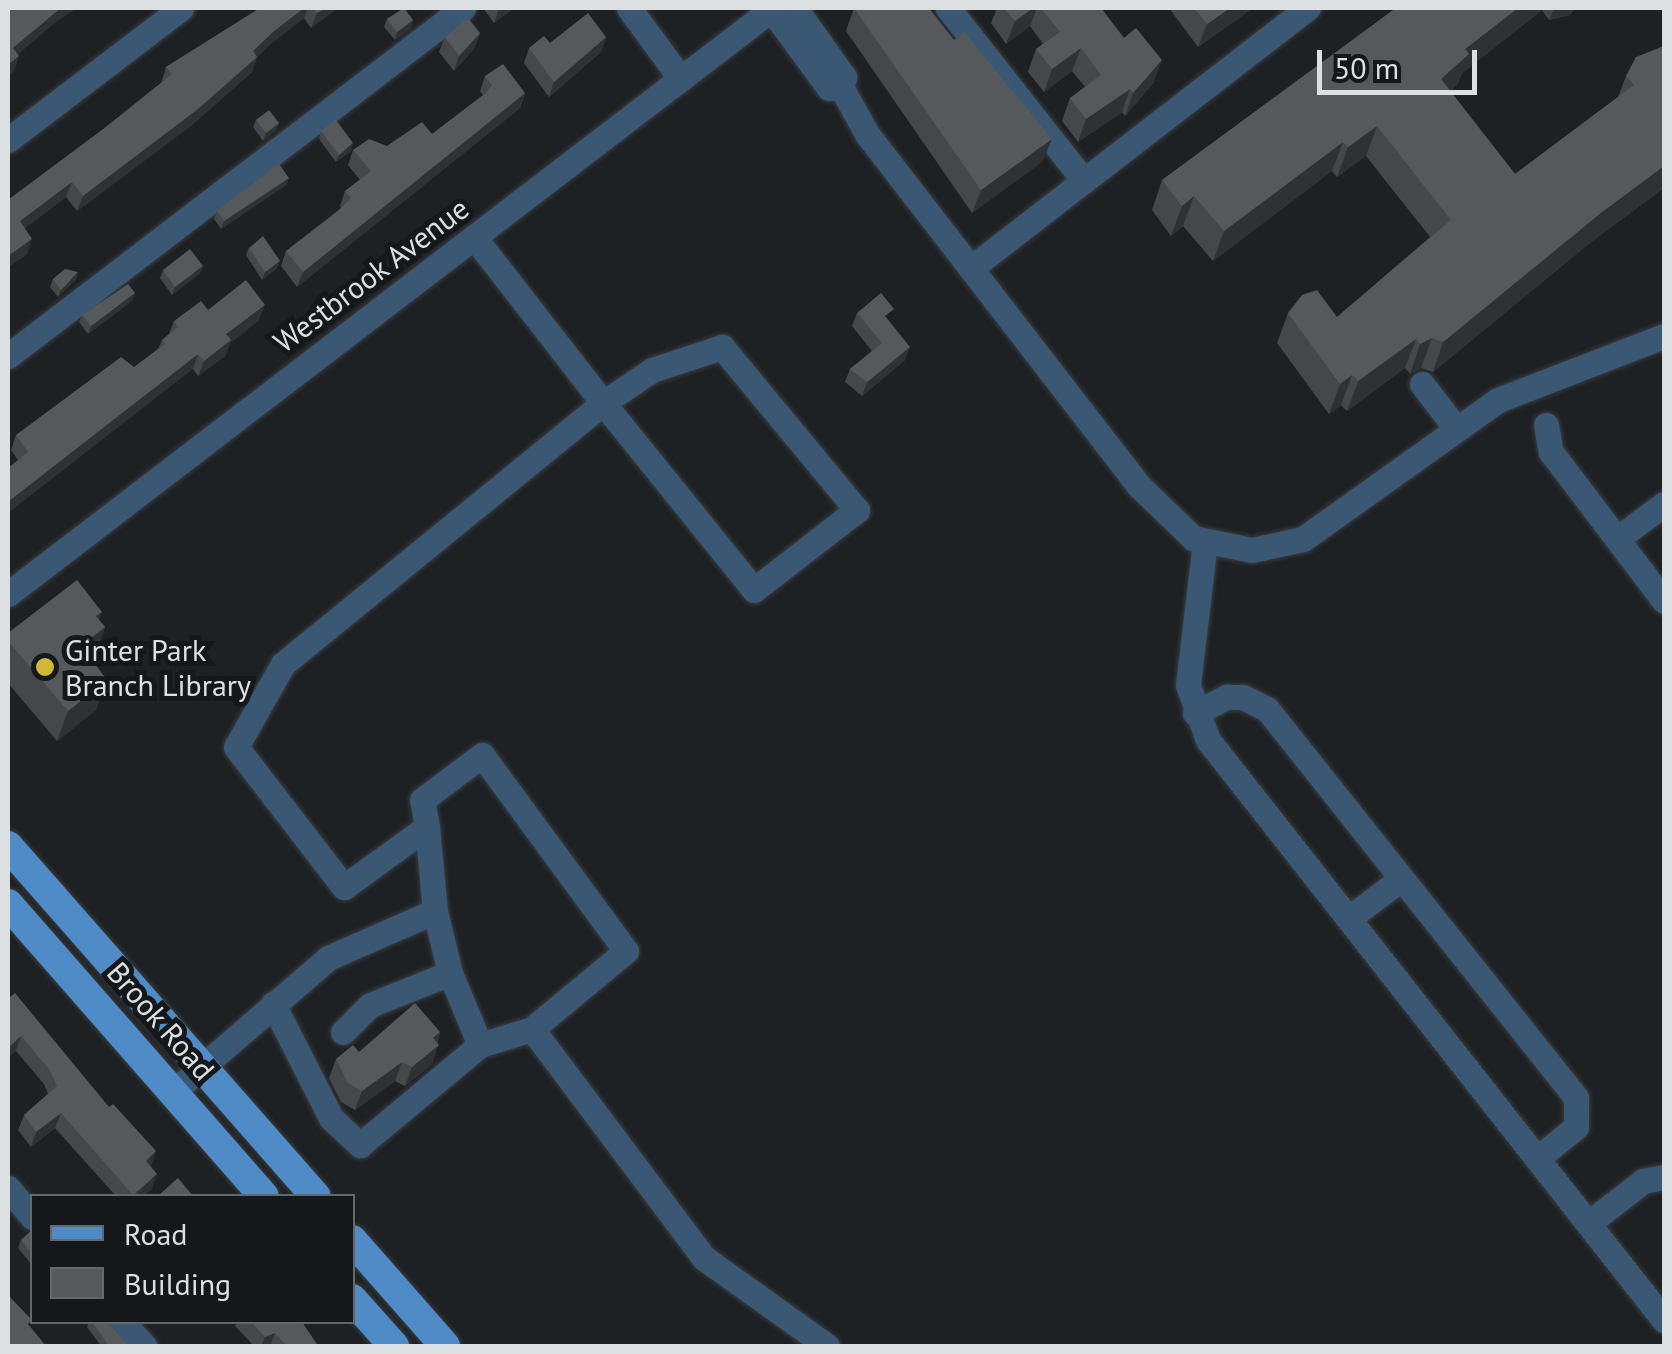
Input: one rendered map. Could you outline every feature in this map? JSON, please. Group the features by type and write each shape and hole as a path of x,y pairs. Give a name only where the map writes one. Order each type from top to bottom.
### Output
{"main road":[{"name":"Brook Road","path":"8,846 312,1194"},
{"name":"Brook Road","path":"8,904 262,1194"},
{"path":"355,1243 445,1346"},
{"path":"355,1302 394,1346"}],"street":[{"path":"8,140 181,8"},
{"path":"8,356 463,8"},
{"path":"629,8 681,79"},
{"path":"780,8 844,77 841,87 860,125 1138,485 1175,524 1205,542 1262,550 1303,539 1456,427 1528,385 1664,336"},
{"name":"Westbrook Avenue","path":"9,590 780,8"},
{"path":"948,8 1084,181"},
{"path":"971,268 1306,8"},
{"path":"427,827 344,887 236,747 283,664 602,403 652,370 722,347 857,510 754,590 602,403 474,237"},
{"path":"1422,384 1456,427"},
{"path":"1546,424 1551,452 1664,601"},
{"path":"1618,538 1664,504"},
{"path":"1205,542 1188,667 1195,713 1218,754 1664,1320"},
{"path":"1195,713 1227,697 1243,696 1267,709 1576,1098 1576,1128 1540,1158"},
{"path":"273,1004 331,1118 360,1145 480,1045 532,1028 626,951 482,755 422,800 435,910 450,973 480,1045"},
{"path":"1349,918 1400,878"},
{"path":"173,1092 273,1004 353,942 435,910"},
{"path":"342,1032 370,1005 450,973"},
{"path":"532,1028 704,1258 828,1346"},
{"path":"1590,1222 1642,1180 1664,1177"},
{"path":"8,1188 30,1215"},
{"path":"394,1346 424,1322"},
{"path":"124,1324 144,1346"}],"building":[{"path":"8,8 61,8 13,48 19,56 8,65"},
{"path":"260,8 304,8 253,51 257,57 198,109 83,196 72,182 20,221 32,239 8,256 8,200 172,74 166,67"},
{"path":"404,8 413,20 397,32 387,19"},
{"path":"854,8 929,8 954,40 964,32 1052,139 981,190"},
{"path":"1004,8 1033,8 1015,21"},
{"path":"1041,8 1101,8 1124,38 1136,28 1162,60 1133,93 1130,89 1086,119 1070,98 1101,75 1081,48 1052,69 1036,49 1060,32"},
{"path":"1194,8 1230,8 1207,24"},
{"path":"1396,8 1518,8 1465,49 1469,54 1441,79 1515,174 1634,85 1626,76 1636,57 1664,46 1664,166 1443,342 1432,338 1420,344 1416,339 1358,381 1352,375 1340,384 1288,313 1302,295 1317,290 1337,317 1451,220 1377,126 1348,147 1343,142 1224,231 1194,196 1182,206 1162,180"},
{"path":"588,13 606,37 554,82 529,48 544,36 550,43"},
{"path":"468,18 480,33 459,56 445,37"},
{"path":"503,64 525,93 303,272 286,251 337,212 351,198 345,191 371,171 353,150 369,139 387,146 422,122 432,134 486,93 492,85 485,76"},
{"path":"269,110 279,123 266,133 256,120"},
{"path":"336,120 353,143 339,155 321,131"},
{"path":"279,164 289,178 224,221 217,211"},
{"path":"263,236 280,261 265,272 249,248"},
{"path":"190,249 203,266 175,287 163,270"},
{"path":"65,269 78,272 61,290 53,279"},
{"path":"246,280 265,305 226,334 231,340 204,361 198,354 8,502 8,468 28,452 16,435 121,357 134,367 165,344 162,340 178,327 174,321 201,301 208,310"},
{"path":"128,284 135,293 91,326 82,315"},
{"path":"881,293 894,309 885,316 910,347 867,382 850,369 882,343 857,313"},
{"path":"77,580 102,612 96,616 105,627 81,646 107,680 68,711 8,641 8,633"},
{"path":"15,993 109,1107 113,1104 156,1151 146,1161 157,1174 134,1194 61,1113 36,1132 24,1115 57,1086 49,1069 21,1036 8,1048 8,994 10,997"},
{"path":"415,1003 440,1032 433,1038 439,1045 412,1067 402,1062 362,1091 348,1083 336,1059 353,1045 359,1052"},
{"path":"178,1178 191,1194 160,1194"},
{"path":"30,1232 30,1251 21,1240"},
{"path":"8,1295 30,1318 28,1324 46,1346 8,1344"},
{"path":"93,1324 110,1324 129,1346 109,1346"},
{"path":"253,1324 303,1324 318,1346 287,1346 275,1333 265,1337"}],"place":[{"name":"Ginter Park Branch Library","path":"45,667"}]}
